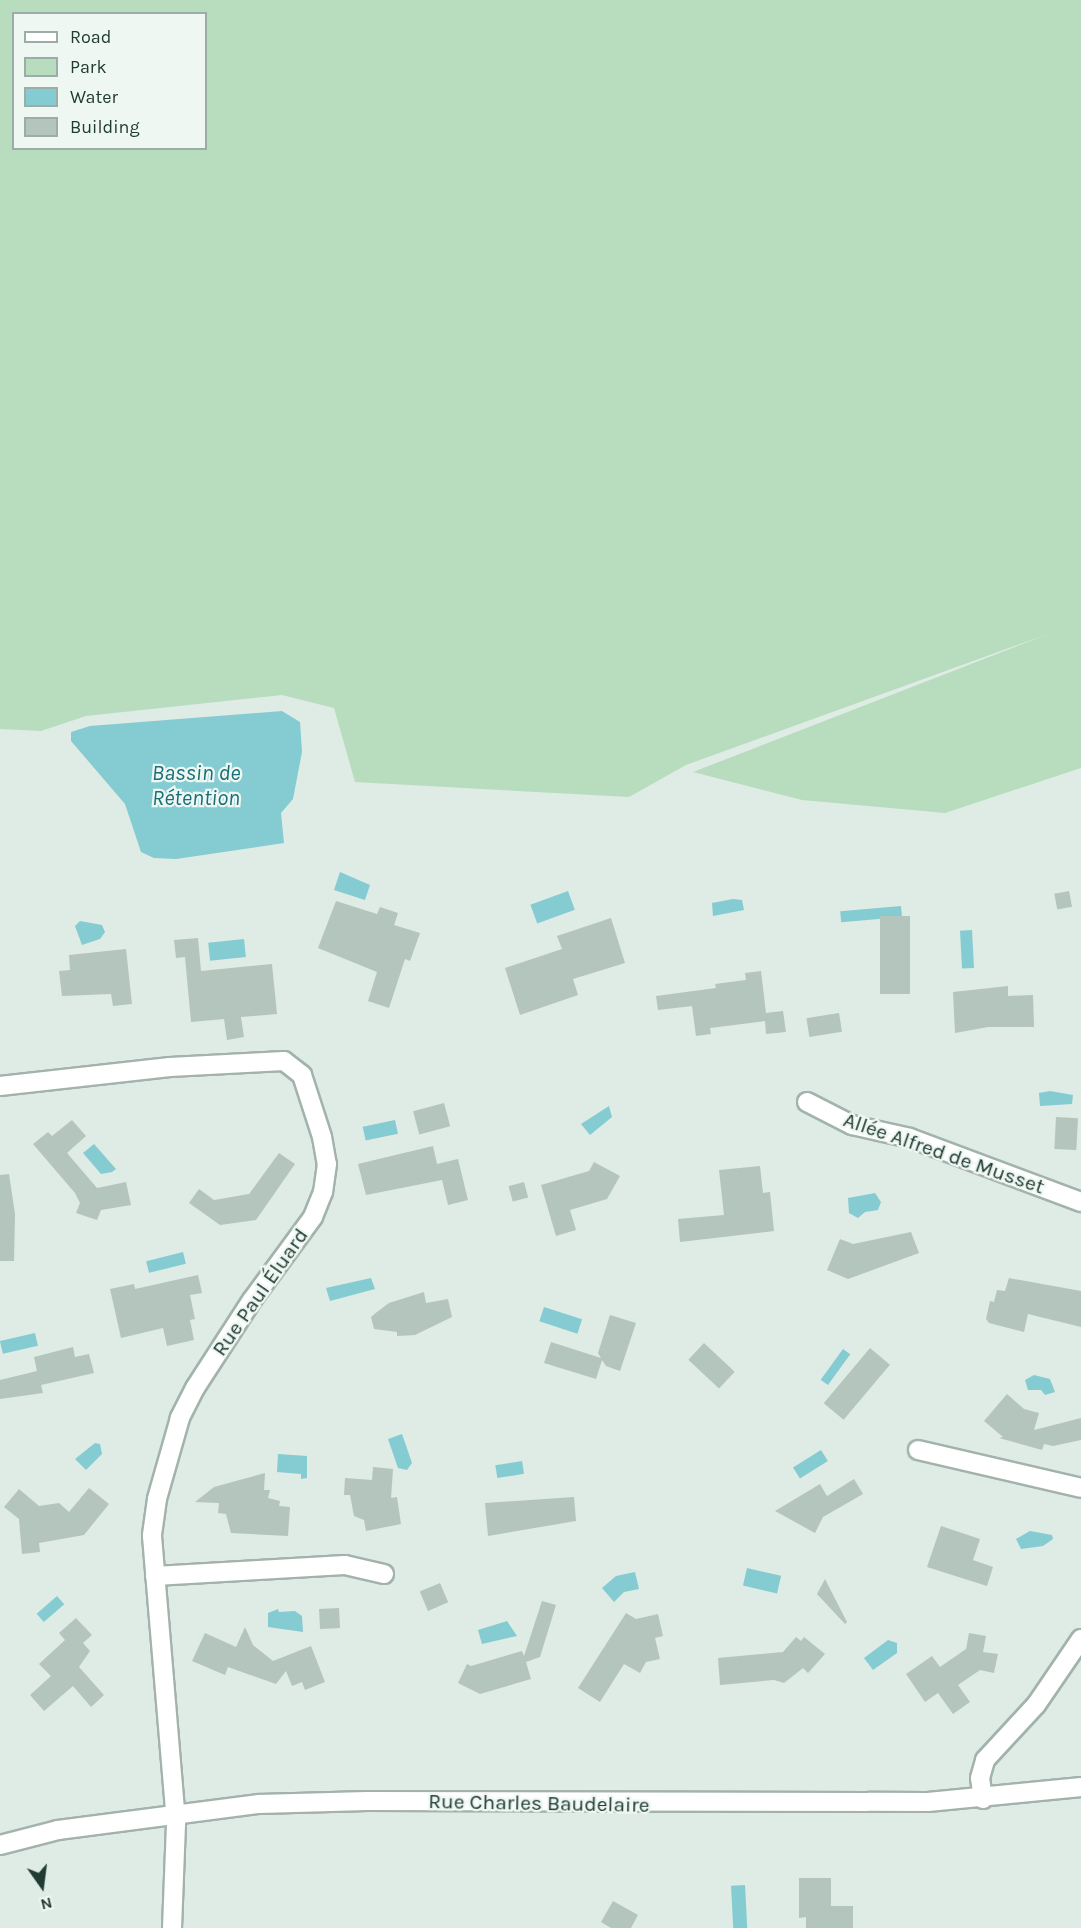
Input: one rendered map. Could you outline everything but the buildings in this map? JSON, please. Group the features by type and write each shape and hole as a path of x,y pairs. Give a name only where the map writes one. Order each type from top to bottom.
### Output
{"street":[{"name":"Rue Paul Éluard","path":"0,1086 170,1067 284,1061 302,1075 319,1126 327,1164 323,1192 313,1217 213,1359 180,1418 157,1499 152,1536 174,1814 172,1928"},
{"name":"Allée Alfred de Musset","path":"807,1102 852,1125 910,1138 1081,1203"},
{"path":"918,1450 1081,1488"},
{"path":"155,1576 345,1565 384,1574"},
{"path":"982,1799 980,1778 985,1760 1036,1705 1081,1639"},
{"name":"Rue Charles Baudelaire","path":"0,1845 58,1830 259,1804 367,1801 712,1805 982,1799 1081,1787"}],"green space":[{"path":"0,0 1081,0 1081,768 945,813 802,800 693,772 1048,634 686,765 629,797 355,782 334,708 282,695 86,716 41,731 0,729"}],"water":[{"name":"Bassin de Rétention","path":"282,711 300,722 302,752 293,799 281,813 284,843 176,859 154,858 141,852 125,804 71,741 71,732 90,726"},
{"path":"340,872 370,885 365,900 334,890"},
{"path":"568,891 575,910 537,923 530,905"},
{"path":"733,899 742,900 744,910 713,916 712,903"},
{"path":"901,906 902,917 841,922 840,911"},
{"path":"80,921 102,925 105,932 100,939 82,945 75,926"},
{"path":"972,930 974,968 962,969 960,931"},
{"path":"244,939 246,957 210,961 208,943"},
{"path":"1050,1091 1073,1095 1072,1104 1040,1106 1039,1093"},
{"path":"609,1106 612,1117 590,1135 581,1124"},
{"path":"395,1120 398,1134 366,1141 363,1127"},
{"path":"94,1144 116,1169 101,1174 83,1153"},
{"path":"875,1193 881,1202 878,1210 865,1212 858,1218 849,1213 848,1198"},
{"path":"183,1252 186,1264 149,1273 146,1261"},
{"path":"371,1278 375,1289 330,1301 326,1288"},
{"path":"544,1307 582,1319 577,1334 539,1321"},
{"path":"35,1333 38,1346 3,1354 0,1341"},
{"path":"843,1349 850,1354 828,1385 821,1380"},
{"path":"1034,1375 1050,1379 1055,1392 1045,1395 1041,1390 1028,1390 1025,1380"},
{"path":"402,1434 412,1463 407,1470 398,1468 388,1439"},
{"path":"95,1443 100,1444 102,1454 86,1470 75,1459"},
{"path":"821,1450 828,1461 800,1479 793,1467"},
{"path":"278,1454 307,1456 307,1478 301,1479 301,1474 277,1472"},
{"path":"522,1461 524,1474 497,1478 495,1465"},
{"path":"1030,1531 1052,1535 1053,1539 1043,1546 1021,1549 1016,1539"},
{"path":"747,1568 781,1576 777,1593 743,1586"},
{"path":"635,1572 639,1589 624,1592 614,1602 602,1588 616,1576"},
{"path":"57,1596 64,1604 44,1622 37,1614"},
{"path":"278,1609 279,1612 295,1611 302,1616 303,1632 268,1627 268,1613"},
{"path":"507,1621 517,1636 482,1644 478,1630"},
{"path":"888,1640 897,1643 897,1653 873,1670 864,1658"},
{"path":"745,1885 747,1928 733,1928 731,1886"}]}
